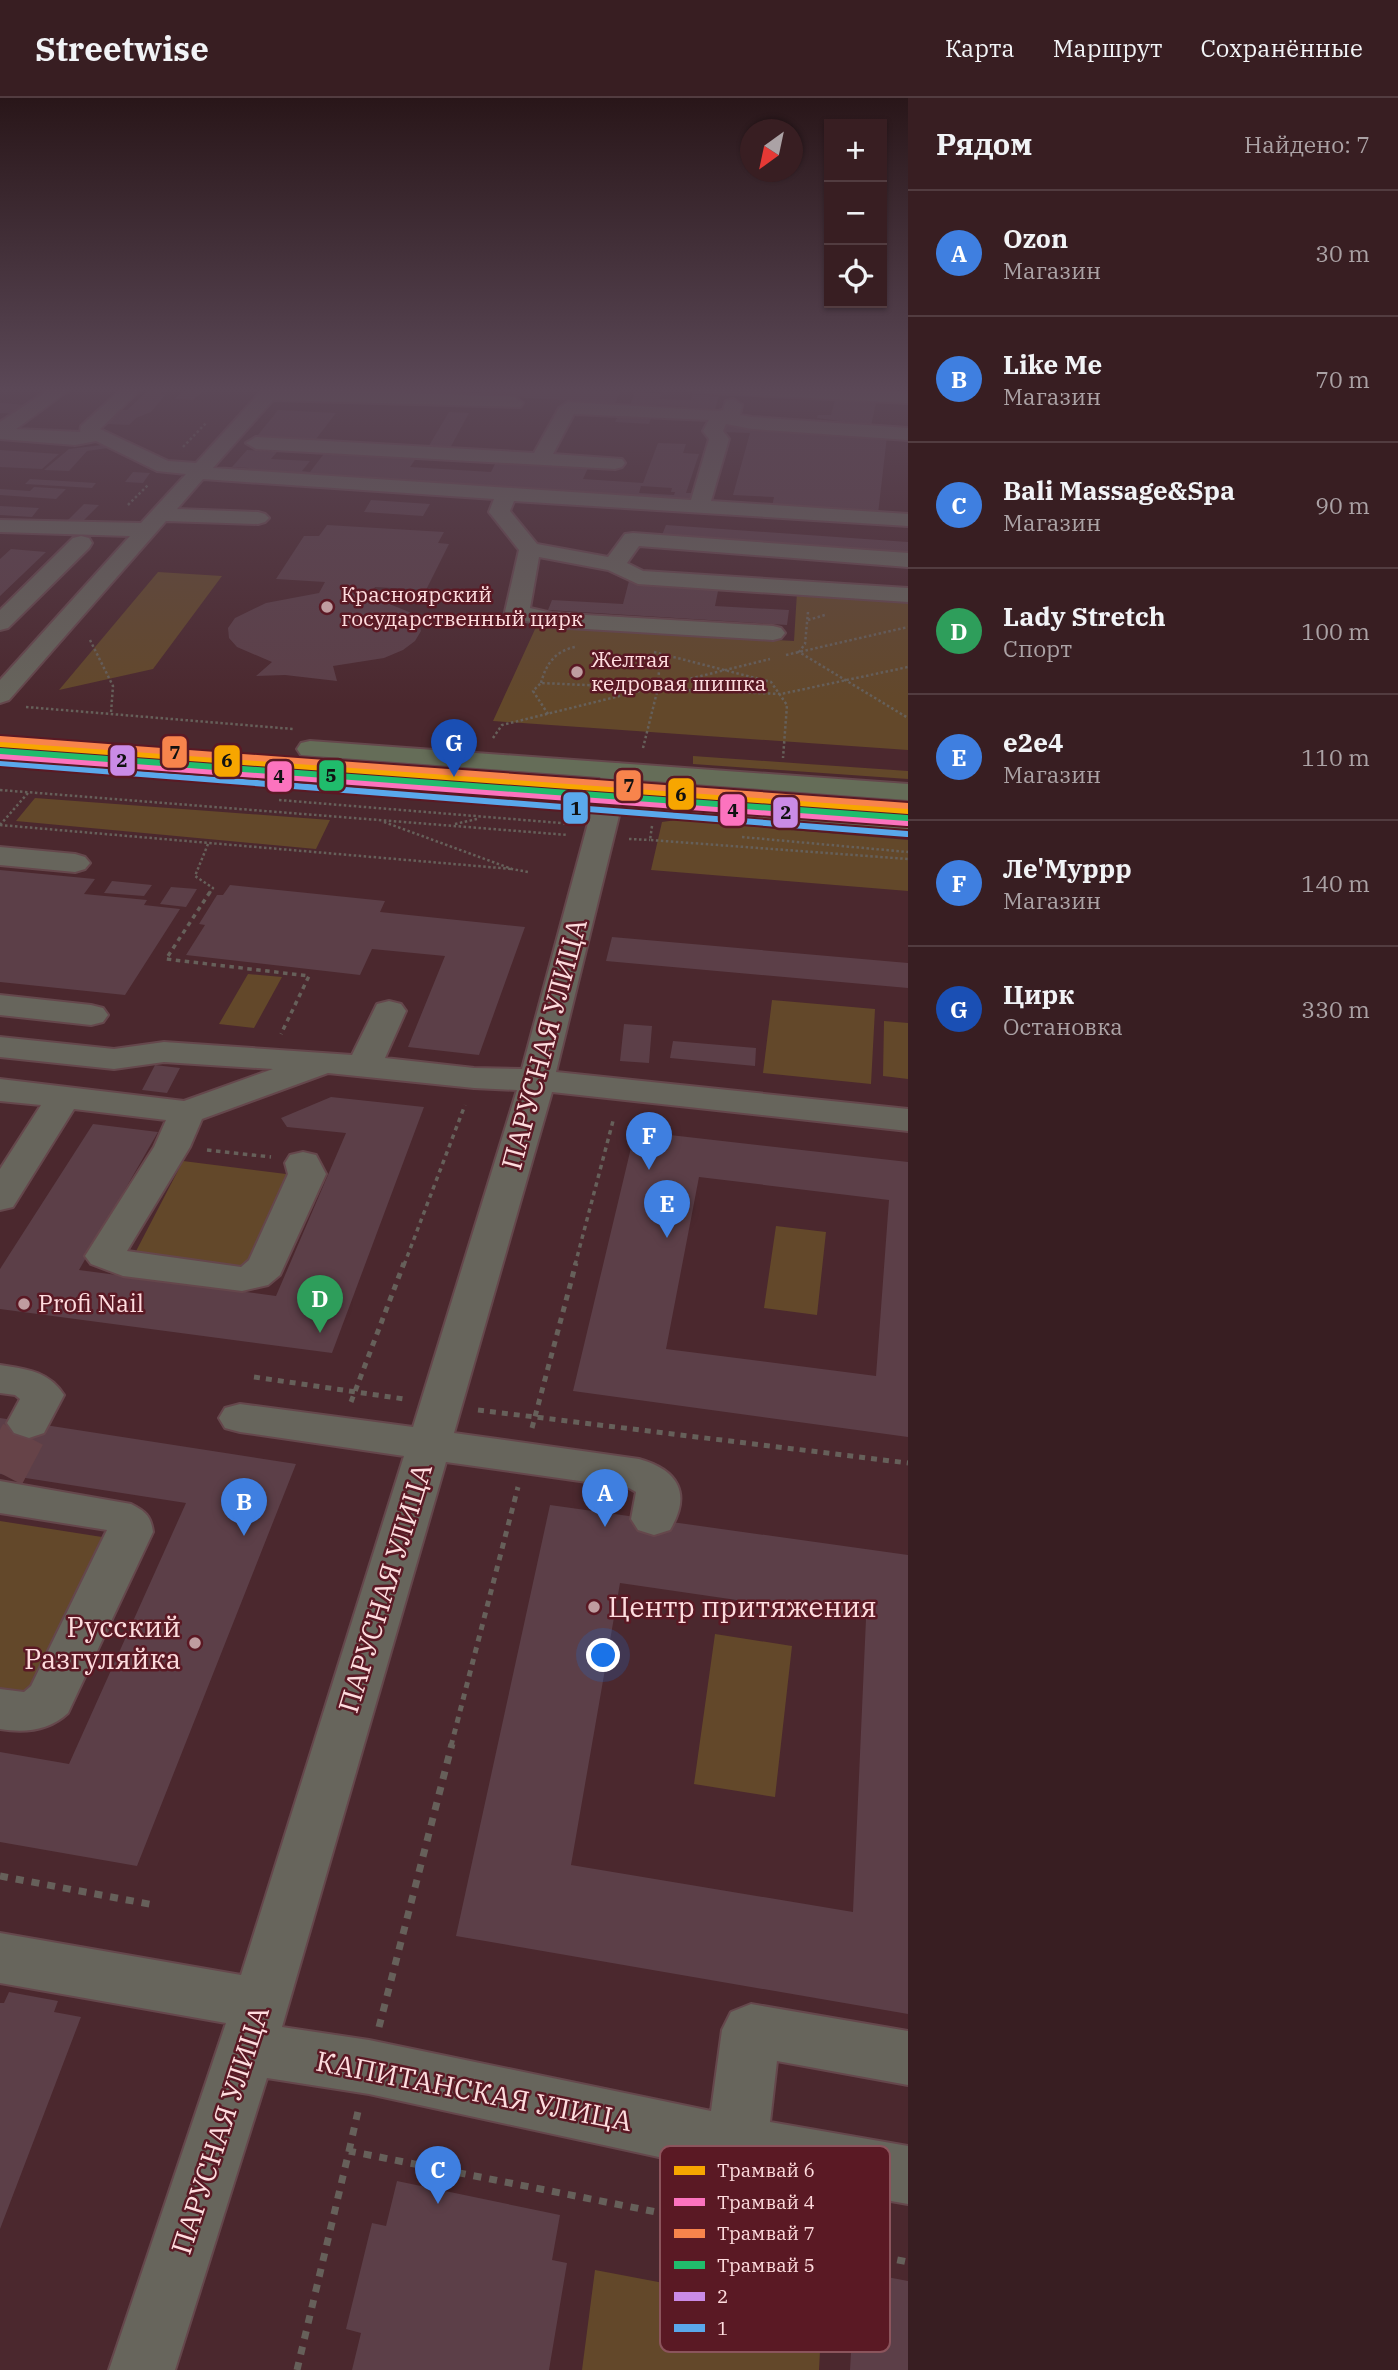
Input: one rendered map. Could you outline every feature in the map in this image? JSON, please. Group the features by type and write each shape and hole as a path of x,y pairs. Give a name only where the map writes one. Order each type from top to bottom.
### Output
{"highway":[{"path":"0,727 187,740"},
{"path":"282,747 908,792"},
{"path":"0,751 908,822"}],"street":[{"path":"0,695 179,493"},
{"path":"493,493 908,520"},
{"path":"699,506 703,493"},
{"path":"506,494 499,512 530,549 614,565 638,577 908,595"},
{"path":"0,526 57,517 153,523 258,518"},
{"path":"614,565 633,539 908,560"},
{"path":"0,624 81,542"},
{"path":"530,549 517,612 552,620 773,633"},
{"path":"0,633 53,636"},
{"name":"ПАРУСНАЯ УЛИЦА","path":"142,2370 254,2026 538,1080 616,771"},
{"path":"0,856 75,863"},
{"path":"0,1005 91,1016"},
{"path":"364,1067 388,1011"},
{"path":"0,1047 114,1059 164,1052 325,1062 474,1078 538,1080 908,1120"},
{"path":"303,1163 307,1174 266,1266 254,1276 242,1279 123,1264 105,1256 172,1147 197,1125 325,1062"},
{"path":"0,1090 63,1098 197,1125"},
{"path":"0,1199 63,1098"},
{"path":"0,1378 27,1383 43,1395 29,1423"},
{"path":"240,1418 337,1432 435,1426 528,1438 654,1481 659,1489 654,1519"},
{"path":"0,1709 25,1714 41,1710 50,1699 130,1532 129,1522 115,1516 1,1484"},
{"name":"КАПИТАНСКАЯ УЛИЦА","path":"0,1958 254,2026 369,2067 743,2146"},
{"path":"737,2145 751,2031 908,2058"},
{"path":"369,2067 481,2064"},
{"name":"КАПИТАНСКАЯ УЛИЦА","path":"890,2172 908,2175"}],"path":[{"path":"492,738 502,725 908,627"},
{"path":"90,640 113,686 111,713"},
{"path":"799,652 805,644"},
{"path":"548,714 533,691 541,683 545,667 564,648 583,647"},
{"path":"648,651 771,682 787,705 783,758"},
{"path":"799,652 908,718"},
{"path":"643,748 658,688 660,653"},
{"path":"541,683 781,694 908,667"},
{"path":"24,707 305,730"},
{"path":"0,790 544,833"},
{"path":"0,825 28,792"},
{"path":"376,818 512,869"},
{"path":"653,818 650,840 908,859"},
{"path":"0,825 528,872"},
{"path":"208,844 195,876 213,888 166,959 309,976 278,1038 325,1062"},
{"path":"337,1432 355,1392 465,1105"},
{"path":"297,2370 369,2067 528,1438 613,1121"},
{"path":"197,1125 202,1150 292,1158 303,1163"},
{"path":"254,1377 355,1392 435,1426 528,1438 908,1463"},
{"path":"0,1876 154,1905"},
{"path":"349,2151 660,2213"},
{"path":"890,2258 908,2262"}],"shaded area":[{"path":"158,572 222,576 153,669 59,690"},
{"path":"797,592 908,599 908,750 493,721 536,627 794,641"},
{"path":"693,756 908,771 908,779 693,764"},
{"path":"35,798 330,820 316,849 16,821"},
{"path":"676,820 908,840 908,891 651,870 662,822"},
{"path":"248,974 282,977 254,1028 219,1024"},
{"path":"772,1000 875,1009 871,1084 763,1073"},
{"path":"884,1021 908,1023 908,1079 883,1076"},
{"path":"183,1161 294,1175 251,1269 134,1255"},
{"path":"776,1226 826,1232 817,1315 764,1308"},
{"path":"0,1521 102,1537 23,1702 0,1698"},
{"path":"715,1634 792,1646 775,1797 694,1784"},
{"path":"595,2270 660,2282 660,2352 820,2352 819,2370 582,2370"}],"building":[{"path":"0,493 62,493 56,499"},
{"path":"572,493 694,493 692,500"},
{"path":"880,493 878,514 772,507 774,497 733,495"},
{"path":"371,500 430,504 423,516 364,512"},
{"path":"84,504 99,505 82,522 67,521"},
{"path":"0,506 39,508 32,517 0,515"},
{"name":"Красноярский государственный цирк","path":"327,525 444,532 438,543 449,544 426,590 375,587 370,596 409,612 419,621 421,631 415,641 403,650 384,658 333,666 337,681 285,675 256,676 272,662 237,647 229,638 228,628 235,618 266,603 319,593 325,582 276,579 304,536 319,536"},
{"path":"666,525 908,542 908,552 662,535"},
{"path":"11,549 46,552 0,596 0,559"},
{"path":"629,581 719,586 715,606 789,610 787,625 548,610 552,600 623,604"},
{"path":"0,870 95,879 84,894 147,900 144,905 180,909 125,995 0,982"},
{"path":"112,881 152,885 144,896 104,893"},
{"path":"230,885 385,901 380,912 525,927 479,1055 408,1047 445,956 372,949 360,975 186,955 205,925 199,924 217,895 223,895"},
{"path":"171,887 197,889 186,907 160,904"},
{"path":"612,937 908,963 908,988 606,961"},
{"path":"624,1024 652,1026 649,1063 620,1061"},
{"path":"673,1041 756,1048 755,1066 670,1058"},
{"path":"155,1065 180,1068 167,1093 142,1090"},
{"path":"331,1097 424,1107 332,1353 0,1309 0,1269 93,1124 158,1132 79,1270 276,1296 346,1133 287,1127 281,1118"},
{"path":"635,1131 908,1162 908,1437 573,1391","holes":["699,1177 889,1200 876,1376 666,1349"]},
{"path":"0,1418 296,1464 137,1866 0,1842 0,1752 69,1764 186,1503 0,1474"},
{"path":"550,1505 908,1555 908,2014 456,1936","holes":["620,1583 866,1619 853,1912 571,1865"]},
{"path":"9,1992 58,2001 54,2012 81,2017 0,2229 0,2003 4,2003"},
{"path":"397,2181 560,2215 552,2260 567,2263 549,2370 352,2370 361,2333 346,2329 372,2223 386,2226"},
{"path":"890,2278 908,2281 908,2370 850,2370 851,2352 890,2352"}],"tunnel":[{"path":"2,1474 29,1423"}],"tram line":[{"name":"7","path":"0,739 908,806"},
{"name":"6","path":"0,744 908,811"},
{"name":"5","path":"0,751 907,818"},
{"name":"4","path":"0,756 907,823"}],"transit line":[{"name":"2","path":"0,751 908,822"},
{"name":"1","path":"0,763 907,834"}],"place":[{"name":"Красноярский государственный цирк","path":"327,607"},
{"name":"Желтая кедровая шишка","path":"577,672"},
{"name":"Цирк","path":"454,777"},
{"name":"Ле'Муррр","path":"649,1170"},
{"name":"е2е4","path":"667,1238"},
{"name":"Profi Nail","path":"24,1304"},
{"name":"Lady Stretch","path":"320,1333"},
{"name":"Ozon","path":"605,1527"},
{"name":"Like Me","path":"244,1536"},
{"name":"Центр притяжения","path":"594,1607"},
{"name":"Русский Разгуляйка","path":"195,1643"},
{"name":"Bali Massage&Spa","path":"438,2204"}]}
